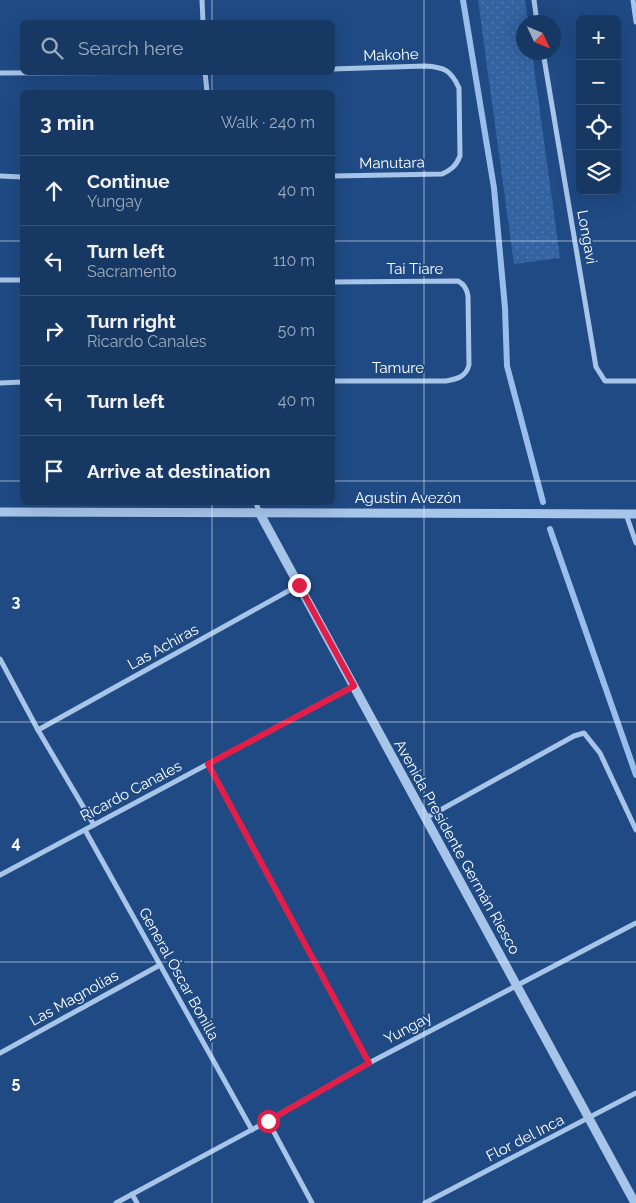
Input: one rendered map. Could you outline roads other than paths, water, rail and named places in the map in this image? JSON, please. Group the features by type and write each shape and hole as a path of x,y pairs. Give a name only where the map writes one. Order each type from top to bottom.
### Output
{"street":[{"path":"202,0 202,20"},
{"path":"534,0 537,15"},
{"path":"632,0 636,22"},
{"name":"Longavi","path":"544,60 596,367 605,381 636,381"},
{"name":"Makohe","path":"335,69 425,66 439,67 450,72 459,88 460,156 457,164 451,170"},
{"path":"0,73 20,73"},
{"path":"205,75 206,90"},
{"name":"Manutara","path":"335,176 442,174 451,170"},
{"path":"0,176 20,176"},
{"path":"0,280 20,280"},
{"name":"Tai Tiare","path":"335,282 458,281 462,283 467,291 469,365 463,376"},
{"name":"Tamure","path":"335,381 446,381 463,376"},
{"path":"0,382 20,382"},
{"name":"Agustín Avezón","path":"0,512 258,507 636,514"},
{"name":"Avenida Presidente Germán Riesco","path":"258,507 635,1203"},
{"path":"626,514 636,543"},
{"name":"Las Achiras","path":"38,730 299,585"},
{"path":"0,659 38,730 94,825"},
{"name":"Ricardo Canales","path":"0,875 354,686"},
{"path":"426,818 574,736 584,733 600,753 636,830"},
{"path":"208,764 369,1063"},
{"name":"General Óscar Bonilla","path":"85,830 252,1130"},
{"name":"Yungay","path":"116,1203 252,1130 369,1063 636,924"},
{"name":"Las Magnolias","path":"0,1053 160,965"},
{"name":"Flor del Inca","path":"425,1203 636,1093"},
{"path":"268,1121 312,1203"},
{"path":"132,1194 137,1203"}],"waterway":[{"path":"463,0 494,188 505,308 507,366 543,502"},
{"path":"550,529 636,775"}]}
